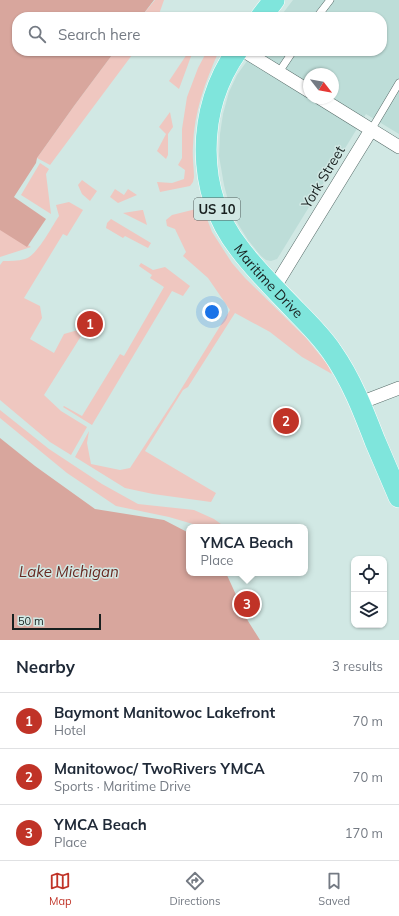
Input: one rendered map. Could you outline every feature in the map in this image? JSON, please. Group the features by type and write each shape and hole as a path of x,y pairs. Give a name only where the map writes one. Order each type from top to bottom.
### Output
{"main road":[{"path":"265,12 274,0"},
{"name":"Maritime Drive","path":"234,56 221,78 215,92 206,137 208,175 212,194 224,227 258,271 321,337 341,365 360,403 399,497"}],"street":[{"path":"252,56 303,87"},
{"path":"330,104 399,147"},
{"name":"York Street","path":"274,288 371,130"},
{"path":"360,403 399,388"}],"lane":[{"path":"321,12 330,0"},
{"path":"279,72 290,56"},
{"name":"York Street","path":"371,130 399,83"}],"shaded area":[{"path":"155,0 164,0 160,12 145,12"},
{"path":"293,0 399,0 399,134 366,114 279,256 277,259 271,261 266,260 261,256 248,240 238,224 228,200 224,185 219,156 220,134 223,114 229,92 237,75 250,56 387,56 387,12 284,12"},
{"path":"111,56 131,56 50,165 37,158"},
{"path":"186,56 191,56 179,89 169,81"},
{"path":"204,56 217,56 209,74 198,109 194,133 193,182 190,186 160,192 157,182 172,183 184,179 185,170 178,165 182,158 182,129 187,97"},
{"path":"170,112 173,127 168,134 168,155 166,159 157,151 166,134 159,127"},
{"path":"40,163 49,169 46,174 51,214 21,195"},
{"path":"82,180 97,191 90,201 82,194 78,185"},
{"path":"115,189 124,195 128,189 137,195 118,203 110,197"},
{"path":"69,202 83,210 67,236 63,234 24,298 40,306 42,318 30,339 54,353 64,334 78,330 83,333 44,395 61,411 87,427 71,455 50,442 0,400 0,265 3,261 17,261 30,257 44,240 59,216 56,205"},
{"path":"200,208 204,211 212,232 232,263 245,278 306,338 327,364 332,374 302,357 270,332 235,313 188,387 183,390 145,451 216,493 211,502 153,494 125,488 75,457 89,431 87,443 91,464 120,470 130,468 230,310 208,278 183,256 186,252 175,229 167,226 166,220 172,215"},
{"path":"142,210 147,225 123,213"},
{"path":"111,219 151,243 148,248 125,236 123,238 106,228 107,223"},
{"path":"0,227 31,247 0,257"},
{"path":"141,263 153,270 165,267 190,286 183,296 172,291 92,425 63,407 64,406 82,416 120,354 124,356 164,287 150,278 152,275 139,266"},
{"path":"0,410 49,449 102,484 138,504 194,510 214,519 221,524 193,524 169,517 116,506 67,473 0,418"}],"water":[{"path":"0,0 154,0 145,12 12,12 12,56 111,56 37,158 36,163 14,197 46,219 27,247 0,230"},
{"name":"Lake Michigan","path":"0,438 35,466 95,509 164,520 186,531 186,576 227,576 248,621 260,640 0,640"}],"place":[{"name":"Baymont Manitowoc Lakefront","path":"90,324"},
{"name":"Manitowoc/ TwoRivers YMCA","path":"286,421"},
{"name":"YMCA Beach","path":"247,604"}]}
